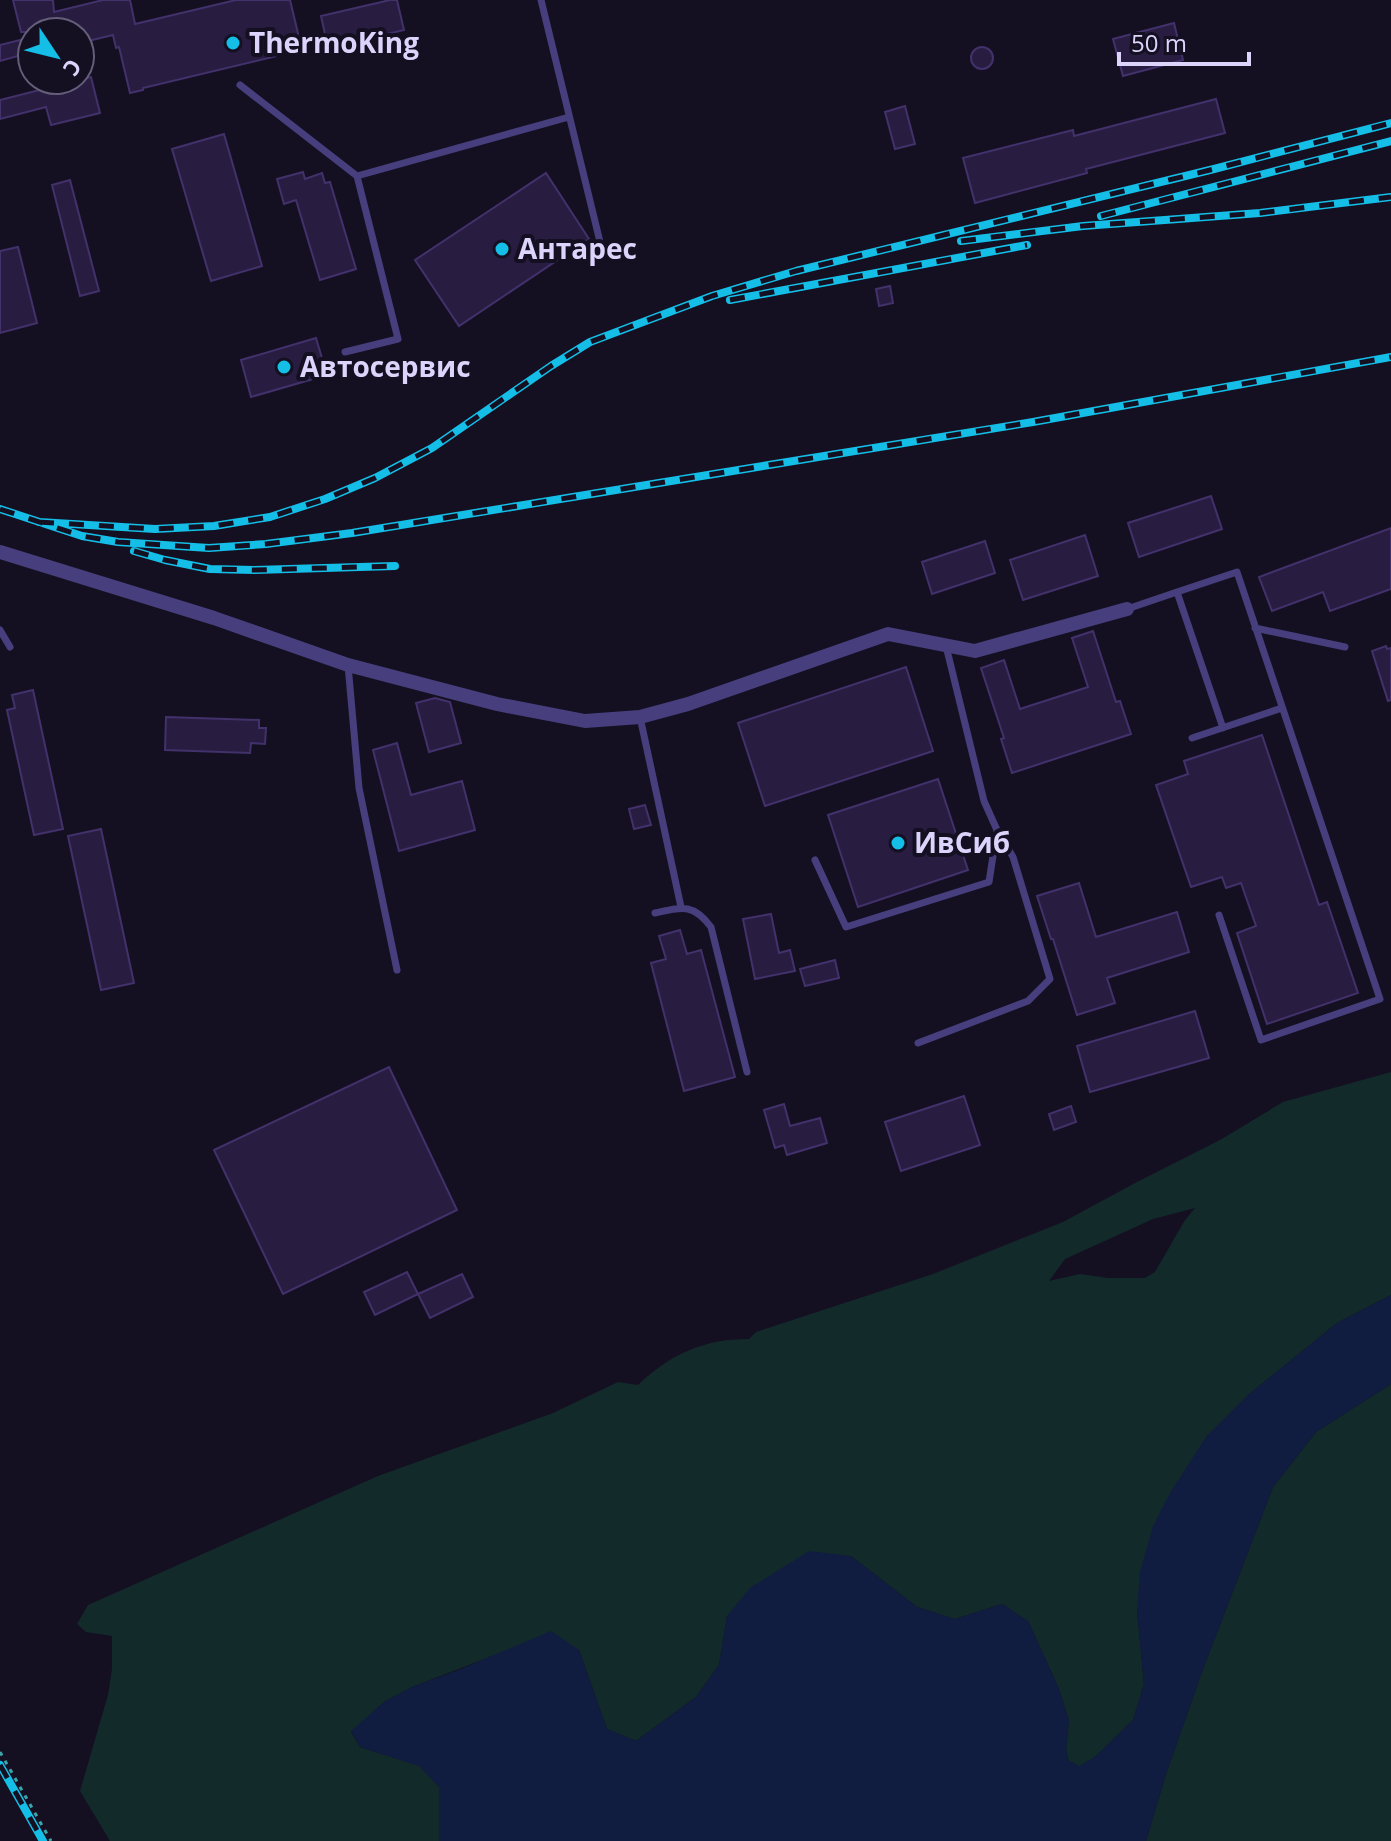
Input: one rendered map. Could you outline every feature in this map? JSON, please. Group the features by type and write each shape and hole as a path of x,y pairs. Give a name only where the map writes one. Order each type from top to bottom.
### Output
{"street":[{"path":"0,552 214,618 348,665 497,704 585,721 640,717 688,704 888,634 975,651 1127,609"}],"lane":[{"path":"541,0 602,250"},
{"path":"240,85 357,176 398,339 345,352"},
{"path":"357,176 569,117"},
{"path":"1127,609 1237,572 1380,999 1261,1040 1219,915"},
{"path":"1177,592 1223,728"},
{"path":"1255,628 1345,647"},
{"path":"0,630 10,647"},
{"path":"918,1043 1028,1001 1050,979 1013,857 984,801 946,646"},
{"path":"348,665 359,788 397,970"},
{"path":"1192,738 1282,708"},
{"path":"640,717 681,907"},
{"path":"815,860 846,927 989,882 997,830"},
{"path":"655,913 681,907 691,909 703,916 711,927 747,1072"}],"path":[{"path":"0,1752 51,1841"}],"green space":[{"path":"1391,1072 1391,1295 1337,1323 1248,1395 1206,1437 1137,1611 1144,1684 1133,1720 1095,1757 1079,1767 1068,1760 1069,1721 1059,1689 1028,1621 1002,1604 955,1619 917,1607 851,1556 727,1616 719,1665 696,1697 636,1741 607,1729 579,1650 495,1655 412,1687 384,1702 351,1732 360,1747 420,1766 439,1787 439,1841 110,1841 80,1791 108,1695 112,1669 112,1636 86,1632 77,1624 88,1605 378,1476 553,1413 618,1382 638,1385 689,1350 717,1342 749,1339 756,1332 933,1274 1063,1222 1220,1140 1283,1102","holes":["1195,1208 1155,1272 1145,1278 1080,1274 1049,1281 1065,1259 1153,1219"]},
{"path":"1391,1384 1391,1841 1146,1841 1203,1669 1273,1487 1316,1432"}],"water":[{"path":"1391,1295 1391,1384 1316,1432 1273,1487 1203,1669 1146,1841 439,1841 439,1787 419,1766 360,1747 351,1731 384,1702 412,1687 551,1631 579,1650 607,1729 636,1741 696,1697 719,1665 727,1616 750,1588 809,1551 851,1556 917,1607 955,1619 1002,1604 1028,1621 1059,1689 1069,1721 1068,1760 1079,1766 1095,1757 1133,1720 1144,1684 1137,1611 1140,1572 1153,1526 1206,1437 1248,1395 1337,1323"}],"building":[{"path":"13,0 53,0 54,12 103,0 130,0 135,24 236,0 290,0 302,50 130,93 113,35 96,39 96,16 17,16"},
{"path":"397,0 404,30 328,48 321,16"},
{"path":"1174,23 1183,60 1123,76 1113,39"},
{"path":"16,41 16,56 0,61 0,45"},
{"path":"982,47 990,50 993,58 990,66 982,69 974,66 971,58 974,50"},
{"path":"16,96 96,96 100,113 51,125 46,107 0,119 0,100"},
{"path":"1216,99 1225,133 1086,169 1087,173 975,203 963,158 1073,130 1074,136"},
{"path":"905,106 915,144 895,149 885,112"},
{"path":"224,134 262,266 211,281 172,149"},
{"path":"303,172 305,179 322,173 325,183 330,182 356,269 320,280 296,200 284,204 277,179"},
{"name":"Антарес","path":"546,173 589,239 459,326 415,260"},
{"path":"70,180 99,291 80,296 52,185"},
{"path":"18,247 37,323 0,333 0,251"},
{"path":"890,286 893,303 879,306 876,289"},
{"name":"Автосервис","path":"316,338 327,375 251,397 241,360"},
{"path":"1211,496 1222,529 1139,557 1128,523"},
{"path":"1391,528 1391,589 1330,611 1323,592 1272,611 1259,577"},
{"path":"1085,535 1098,576 1023,600 1010,560"},
{"path":"985,541 995,573 932,594 922,562"},
{"path":"1093,631 1116,702 1120,701 1131,734 1012,773 981,668 1004,660 1020,709 1088,687 1072,638"},
{"path":"1386,646 1387,649 1391,648 1391,700 1388,701 1372,651"},
{"path":"906,667 933,751 765,806 738,723"},
{"path":"33,690 63,829 34,835 7,710 15,708 12,695"},
{"path":"435,698 450,702 461,743 429,752 416,703"},
{"path":"166,717 259,720 259,728 266,728 265,744 251,743 250,753 165,750"},
{"path":"1262,735 1319,905 1327,902 1358,993 1267,1024 1237,933 1256,926 1241,883 1226,888 1222,877 1191,887 1156,785 1188,774 1184,761"},
{"path":"397,743 411,795 462,781 475,830 399,851 373,750"},
{"path":"938,779 968,870 858,907 828,815"},
{"path":"645,805 651,825 634,829 629,809"},
{"path":"101,829 134,983 101,990 68,836"},
{"path":"1079,883 1096,937 1177,912 1189,952 1107,978 1115,1003 1077,1015 1037,896"},
{"path":"771,914 779,953 790,950 795,971 755,979 743,919"},
{"path":"680,930 687,954 701,950 735,1077 684,1091 651,963 666,959 659,936"},
{"path":"835,960 839,978 805,986 800,969"},
{"path":"1195,1011 1209,1058 1090,1092 1077,1046"},
{"path":"389,1067 457,1210 283,1294 214,1150"},
{"path":"964,1096 980,1145 901,1171 885,1122"},
{"path":"784,1104 790,1126 820,1118 827,1143 787,1155 784,1145 775,1148 764,1110"},
{"path":"1071,1106 1076,1122 1054,1130 1049,1114"},
{"path":"407,1272 418,1294 375,1315 364,1292"},
{"path":"462,1274 473,1297 430,1318 418,1294"}],"railway":[{"path":"39,522 155,529 214,526 270,517 375,478 432,448 590,342 712,296 796,271 1391,123"},
{"path":"1101,216 1391,141"},
{"path":"961,241 1083,226 1260,213 1391,197"},
{"path":"730,300 1027,245"},
{"path":"0,509 82,536 118,542 209,548 266,544 352,533 1033,422 1391,357"},
{"path":"134,551 210,569 395,566"},
{"path":"0,1765 43,1841"}],"place":[{"name":"ThermoKing","path":"233,43"},
{"name":"Антарес","path":"502,249"},
{"name":"Автосервис","path":"284,367"},
{"name":"ИвСиб","path":"898,843"}]}
